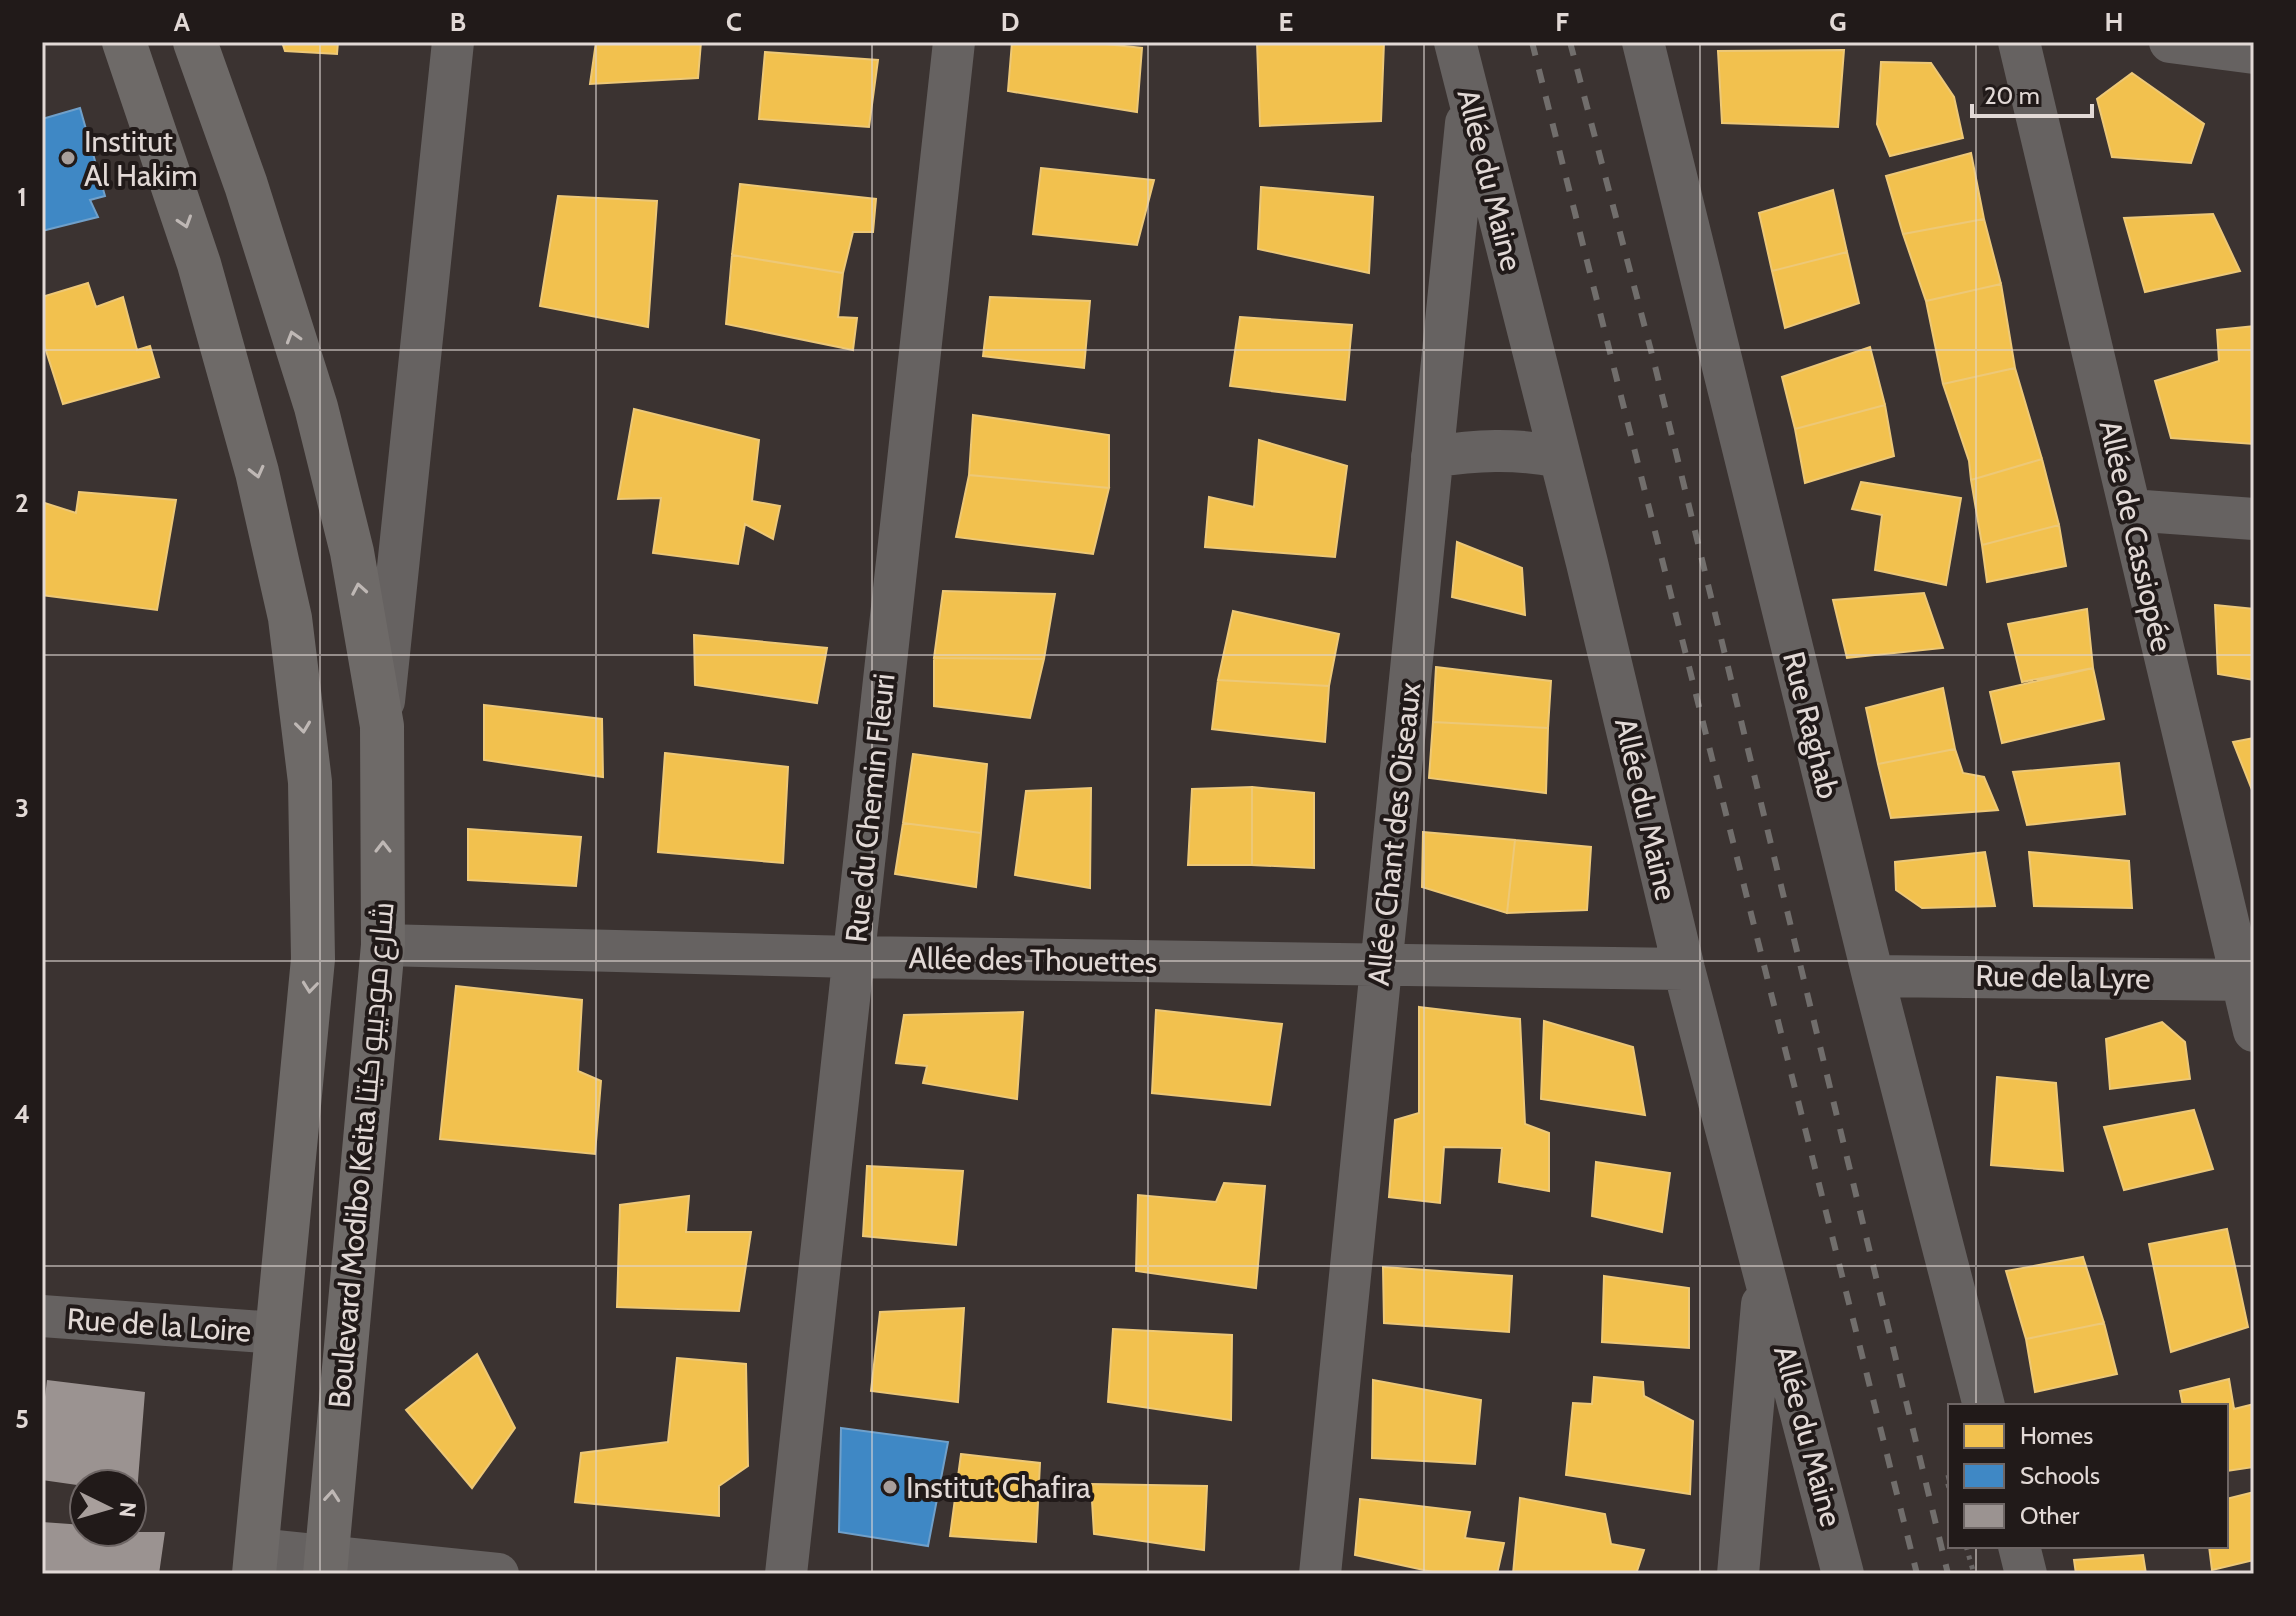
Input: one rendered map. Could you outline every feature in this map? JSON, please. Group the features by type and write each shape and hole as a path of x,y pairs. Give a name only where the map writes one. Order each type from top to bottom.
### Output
{"main road":[{"path":"124,42 199,264 257,472 290,618 310,782 313,959 255,1561"},
{"name":"Boulevard Modibo Keita شارع موديبو كيتا","path":"195,42 246,185 316,407 352,552 382,726 383,945 326,1565"}],"street":[{"path":"382,726 453,42"},
{"name":"Rue du Chemin Fleuri","path":"786,1574 954,42"},
{"name":"Allée du Maine","path":"1455,42 1684,969 1843,1574"},
{"name":"Rue Raghab","path":"1643,42 1873,976 1983,1404"},
{"name":"Allée de Cassiopée","path":"2019,42 2130,510 2248,980 2254,1031"},
{"path":"2170,42 2254,53"},
{"name":"Allée Chant des Oiseaux","path":"1320,1574 1469,94"},
{"path":"1432,457 1471,451 1521,450 1559,457"},
{"path":"2130,510 2254,519"},
{"name":"Allée des Thouettes","path":"383,945 854,957 1684,969"},
{"name":"Rue de la Lyre","path":"1873,976 2248,980"},
{"path":"1738,1574 1765,1274"},
{"name":"Rue de la Loire","path":"42,1316 277,1333"},
{"path":"2020,1548 2026,1574"},
{"path":"255,1561 498,1574"}],"path":[{"path":"1967,1548 1974,1574"}],"building: Homes":[{"path":"282,42 338,42 337,54 285,51"},
{"path":"596,42 701,42 698,78 590,84"},
{"path":"1012,42 1087,42 1142,48 1137,112 1008,91"},
{"path":"1257,42 1384,42 1381,121 1260,126"},
{"path":"1844,50 1838,127 1722,123 1718,51"},
{"path":"765,52 878,60 869,127 759,119"},
{"path":"1881,62 1931,63 1954,97 1963,138 1890,156 1877,124"},
{"path":"2132,73 2204,124 2191,163 2112,157 2097,99"},
{"path":"1971,153 1984,219 1903,234 1886,176"},
{"path":"1041,168 1154,180 1137,245 1033,234"},
{"path":"740,184 876,199 873,232 853,232 843,273 732,255"},
{"path":"1261,187 1373,197 1369,273 1258,249"},
{"path":"1833,190 1847,252 1772,271 1759,213"},
{"path":"558,196 657,201 648,327 540,306"},
{"path":"2213,214 2240,271 2145,292 2124,218"},
{"path":"1984,219 2001,284 1926,301 1903,234"},
{"path":"1847,252 1859,303 1785,328 1772,271"},
{"path":"732,255 843,273 838,317 857,318 853,350 726,324"},
{"path":"88,283 96,307 123,297 137,350 150,346 159,377 63,404 42,338 42,297"},
{"path":"2001,284 2015,368 1943,384 1926,301"},
{"path":"990,297 1090,301 1084,368 983,356"},
{"path":"1240,317 1352,325 1345,400 1230,386"},
{"path":"2254,326 2254,444 2171,438 2155,381 2219,361 2217,330"},
{"path":"1870,347 1885,405 1795,429 1782,377"},
{"path":"2015,368 2042,459 1971,480 1969,461 1943,384"},
{"path":"1885,405 1894,456 1805,483 1795,429"},
{"path":"634,409 759,440 752,501 780,506 773,539 745,524 738,564 653,553 661,498 618,499"},
{"path":"973,415 1109,435 1109,488 969,475"},
{"path":"1259,440 1347,466 1335,557 1205,547 1209,497 1254,507"},
{"path":"2042,459 2059,525 1982,545 1971,480"},
{"path":"969,475 1109,488 1093,554 956,537"},
{"path":"1861,482 1961,498 1946,585 1875,570 1882,515 1852,509"},
{"path":"79,492 176,500 157,610 42,595 42,502 76,513"},
{"path":"2059,525 2066,566 1987,582 1982,545"},
{"path":"1457,542 1522,568 1525,615 1452,597"},
{"path":"943,591 1055,594 1044,659 934,658"},
{"path":"1924,593 1943,648 1847,658 1833,600"},
{"path":"2215,605 2254,609 2254,680 2218,674"},
{"path":"2087,609 2093,668 2022,682 2008,624"},
{"path":"1233,611 1339,634 1329,686 1218,680"},
{"path":"694,635 827,648 817,703 695,685"},
{"path":"934,658 1044,659 1030,718 934,706"},
{"path":"1436,667 1551,681 1548,728 1433,722"},
{"path":"2093,668 2104,719 2002,743 1990,692"},
{"path":"1218,680 1329,686 1325,742 1212,729"},
{"path":"1943,688 1955,749 1878,764 1866,708"},
{"path":"484,705 602,719 603,777 484,760"},
{"path":"1433,722 1548,728 1546,793 1429,778"},
{"path":"2254,738 2254,795 2233,742"},
{"path":"1955,749 1963,773 1984,777 1998,810 1891,818 1878,764"},
{"path":"665,753 788,767 783,863 658,852"},
{"path":"913,754 987,764 981,833 903,823"},
{"path":"2119,763 2125,814 2027,825 2013,772"},
{"path":"1252,787 1314,793 1314,868 1252,865"},
{"path":"1252,787 1252,865 1188,865 1192,789"},
{"path":"1091,788 1090,888 1015,875 1026,791"},
{"path":"903,823 981,833 976,887 895,874"},
{"path":"468,829 581,837 576,886 468,880"},
{"path":"1423,832 1515,840 1507,913 1422,887"},
{"path":"1515,840 1591,847 1587,910 1507,913"},
{"path":"1985,852 1995,906 1922,908 1896,890 1895,862"},
{"path":"2029,852 2129,861 2132,908 2034,906"},
{"path":"456,986 582,1000 578,1071 601,1081 595,1154 440,1139"},
{"path":"1419,1007 1520,1019 1525,1124 1549,1133 1549,1191 1499,1182 1502,1148 1444,1147 1440,1203 1389,1197 1395,1120 1419,1113"},
{"path":"1156,1010 1282,1024 1270,1105 1152,1093"},
{"path":"1023,1012 1017,1099 923,1083 927,1066 896,1063 904,1015"},
{"path":"1544,1021 1633,1047 1645,1115 1541,1099"},
{"path":"2162,1022 2185,1042 2190,1079 2110,1089 2106,1039"},
{"path":"1997,1077 2056,1083 2063,1171 1991,1165"},
{"path":"2194,1110 2213,1169 2124,1190 2104,1127"},
{"path":"1596,1162 1670,1173 1662,1232 1592,1216"},
{"path":"867,1166 963,1171 956,1245 863,1236"},
{"path":"1224,1183 1265,1186 1256,1288 1136,1271 1138,1195 1216,1202"},
{"path":"689,1196 686,1232 751,1232 739,1311 617,1307 620,1205"},
{"path":"2227,1229 2248,1327 2171,1352 2149,1244"},
{"path":"2083,1257 2104,1323 2026,1339 2006,1271"},
{"path":"1383,1267 1512,1276 1509,1332 1384,1323"},
{"path":"1604,1276 1689,1288 1689,1348 1602,1342"},
{"path":"964,1308 958,1402 871,1391 880,1312"},
{"path":"2104,1323 2117,1374 2035,1392 2026,1339"},
{"path":"1113,1329 1232,1335 1231,1420 1108,1402"},
{"path":"477,1354 515,1428 472,1488 406,1410"},
{"path":"677,1358 746,1364 748,1466 719,1486 719,1516 575,1502 581,1453 668,1442"},
{"path":"1594,1377 1643,1382 1644,1396 1693,1421 1690,1494 1566,1475 1573,1403 1592,1404"},
{"path":"2229,1379 2234,1409 2254,1404 2254,1467 2228,1471 2228,1404 2183,1404 2180,1391"},
{"path":"1373,1380 1481,1400 1475,1464 1372,1458"},
{"path":"961,1454 1040,1463 1036,1542 950,1536"},
{"path":"1091,1484 1207,1486 1204,1550 1094,1534"},
{"path":"2254,1492 2254,1560 2212,1570 2209,1548 2228,1548 2228,1498"},
{"path":"1520,1498 1605,1514 1611,1544 1644,1550 1636,1574 1513,1574"},
{"path":"1360,1499 1470,1512 1465,1538 1504,1543 1497,1574 1442,1574 1355,1555"},
{"path":"2143,1555 2146,1574 2076,1574 2074,1560"}],"building: Schools":[{"name":"Institut Al Hakim","path":"80,108 105,196 90,200 98,217 42,231 42,119"},
{"name":"Institut Chafira","path":"841,1428 948,1442 928,1546 839,1532"}],"building: Other":[{"path":"47,1380 145,1392 139,1468 68,1468 68,1484 42,1480 42,1422"},
{"path":"42,1522 68,1524 68,1548 148,1548 148,1532 165,1532 159,1574 42,1574"}],"railway":[{"path":"1532,42 1917,1574"},
{"path":"1570,42 1655,366 1948,1574"}],"place":[{"name":"Institut Al Hakim","path":"68,158"},
{"name":"Institut Chafira","path":"890,1487"}]}
